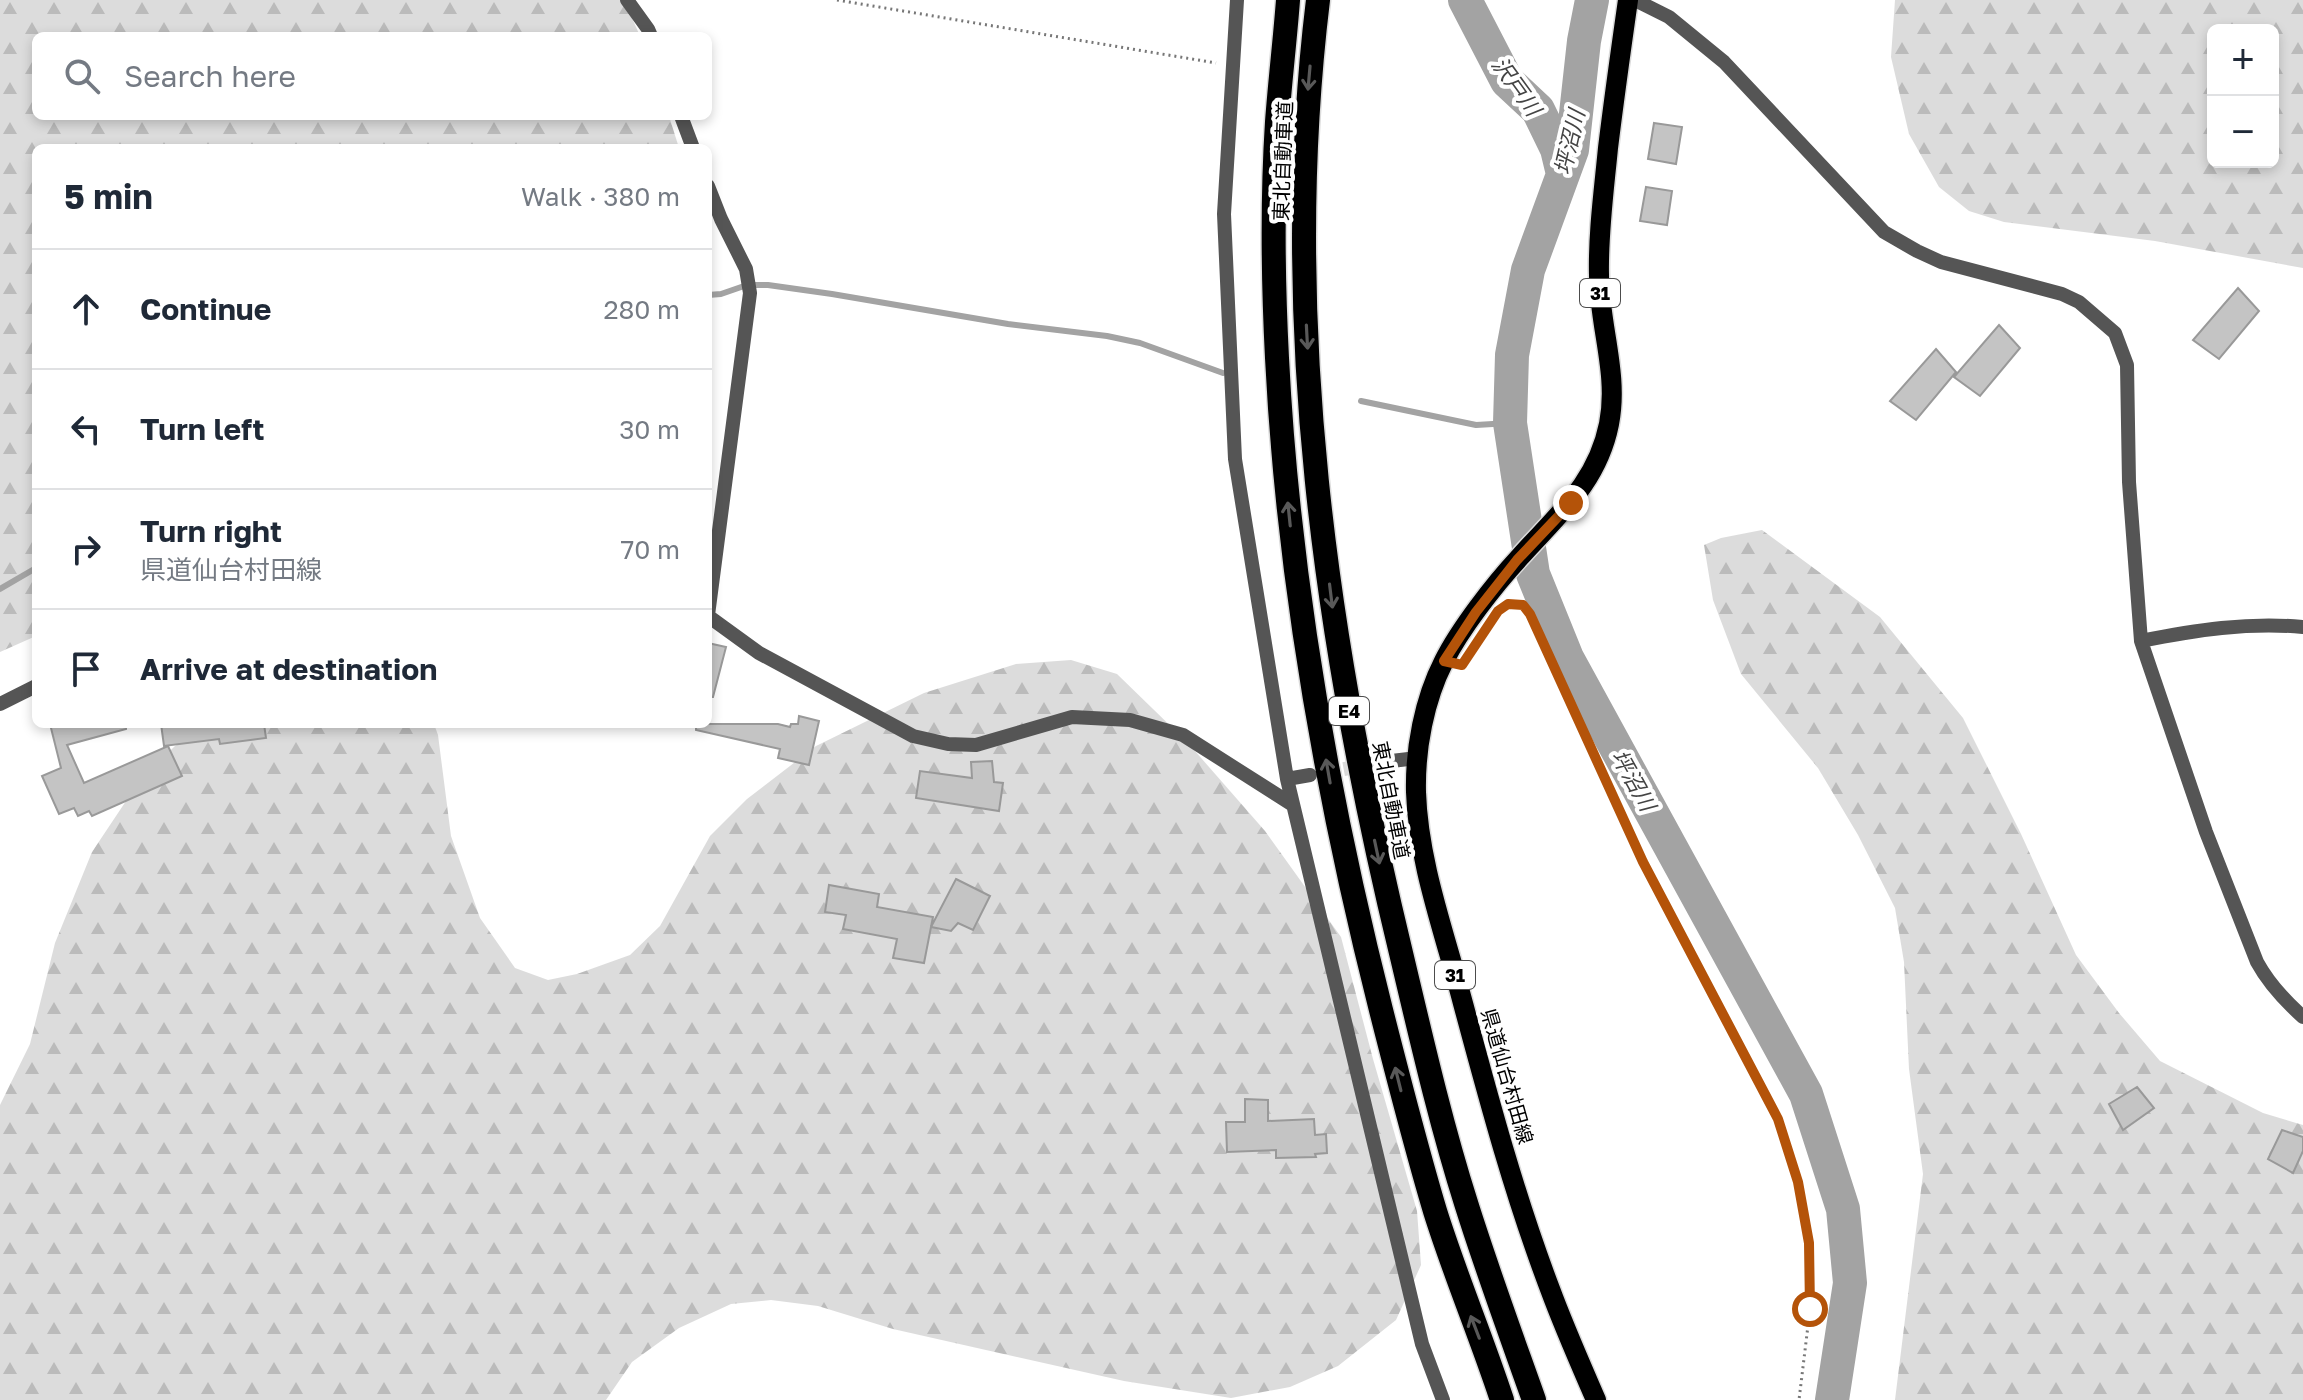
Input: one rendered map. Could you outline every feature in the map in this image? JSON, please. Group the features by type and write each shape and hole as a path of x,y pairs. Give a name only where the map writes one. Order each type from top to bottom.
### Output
{"highway":[{"name":"東北自動車道","path":"1288,0 1277,124 1274,241 1283,455 1294,561 1341,839 1371,973 1435,1210 1462,1294 1502,1400"},
{"name":"東北自動車道","path":"1318,0 1307,99 1303,235 1315,461 1333,608 1351,721 1379,860 1422,1041 1466,1203 1534,1400"}],"main road":[{"name":"県道仙台村田線","path":"1596,1400 1550,1290 1501,1140 1433,894 1416,795 1417,758 1432,693 1444,661 1476,612 1517,560 1571,503 1588,479 1601,453 1610,422 1612,391 1599,276 1600,225 1628,0"}],"street":[{"path":"627,0 649,32"},
{"path":"1237,0 1224,214 1235,459 1287,779 1422,1344 1443,1400"},
{"path":"1635,0 1669,17 1724,62 1884,232 1941,262 2037,287 2079,302 2115,333 2127,365 2129,482 2141,641 2206,832 2257,962 2267,980 2303,1017"},
{"path":"682,120 692,144"},
{"path":"712,196 750,286 712,584"},
{"path":"712,618 759,653 913,736 948,744 976,745 1072,717 1130,720 1183,735 1293,805"},
{"path":"2141,641 2193,630 2274,624 2303,627"},
{"path":"0,704 32,688"},
{"path":"1383,762 1417,758"},
{"path":"1287,779 1310,775"}],"path":[{"path":"837,0 1232,66"},
{"path":"1498,611 1508,604 1523,605 1530,614 1643,862 1778,1119 1798,1182 1809,1243 1810,1309 1799,1400"}],"green space":[{"path":"0,0 624,0 638,32 32,32 32,120 670,120 678,144 32,144 32,638 0,652"},
{"path":"1895,0 2303,0 2303,268 2155,241 2004,222 1969,211 1939,187 1909,134 1891,57"},
{"path":"1762,530 1880,617 1963,718 2021,834 2076,955 2160,1061 2263,1113 2303,1125 2303,1400 1895,1400 1923,1174 1909,1069 1904,962 1895,908 1858,835 1818,768 1741,674 1713,600 1704,545 1721,538"},
{"path":"1071,660 1117,674 1188,743 1265,831 1341,937 1417,1211 1421,1265 1396,1320 1338,1366 1290,1387 1231,1398 1124,1381 893,1329 818,1306 771,1300 731,1304 679,1328 632,1362 606,1400 0,1400 0,1105 30,1044 55,943 92,852 140,780 175,746 209,728 435,728 451,836 480,918 515,968 548,980 577,974 630,955 660,926 710,836 747,799 816,746 924,693 1016,664"}],"building":[{"path":"1654,123 1682,127 1676,164 1648,159"},
{"path":"1646,187 1672,191 1667,225 1640,221"},
{"path":"2238,288 2259,311 2219,359 2193,340"},
{"path":"1999,325 2020,348 1980,396 1954,377"},
{"path":"1936,349 1956,372 1916,420 1890,401"},
{"path":"712,644 726,647 712,697"},
{"path":"799,716 819,721 809,765 778,758 780,749 696,730 712,728 712,724 778,724 790,727 791,724 798,724"},
{"path":"51,728 126,728 67,745 84,783 168,746 182,776 92,816 89,811 78,816 74,808 59,814 42,776 61,768"},
{"path":"162,728 265,728 266,738 220,744 219,739 164,746"},
{"path":"992,761 994,782 1003,783 999,811 916,798 920,771 972,778 971,762"},
{"path":"956,879 990,896 973,930 958,923 951,931 931,927"},
{"path":"829,885 879,894 877,907 933,917 924,963 893,958 897,939 843,929 846,915 825,912"},
{"path":"2137,1087 2154,1108 2123,1130 2109,1104"},
{"path":"1245,1099 1268,1100 1268,1121 1314,1119 1315,1135 1326,1134 1327,1153 1315,1154 1316,1157 1276,1158 1276,1150 1227,1152 1226,1122 1245,1122"},
{"path":"2282,1130 2303,1137 2303,1151 2293,1173 2268,1159"}],"waterway":[{"name":"沢戸川","path":"1465,0 1507,81 1538,110 1557,149 1563,174"},
{"name":"坪沼川","path":"1592,0 1584,41 1572,150 1528,270 1512,355 1510,423 1533,574 1567,658 1806,1094 1843,1209 1850,1283 1832,1400"},
{"path":"712,295 747,285 768,285 1008,324 1107,336 1140,343 1223,373"},
{"path":"1361,401 1476,425 1510,423"},
{"path":"0,589 32,570"}],"tunnel":[{"path":"1323,773 1383,762"}],"route":[{"path":"1571,503 1517,560 1476,612 1444,661 1462,665 1498,611 1508,604 1523,605 1530,614 1643,862 1778,1119 1798,1182 1809,1243 1810,1309"}]}
